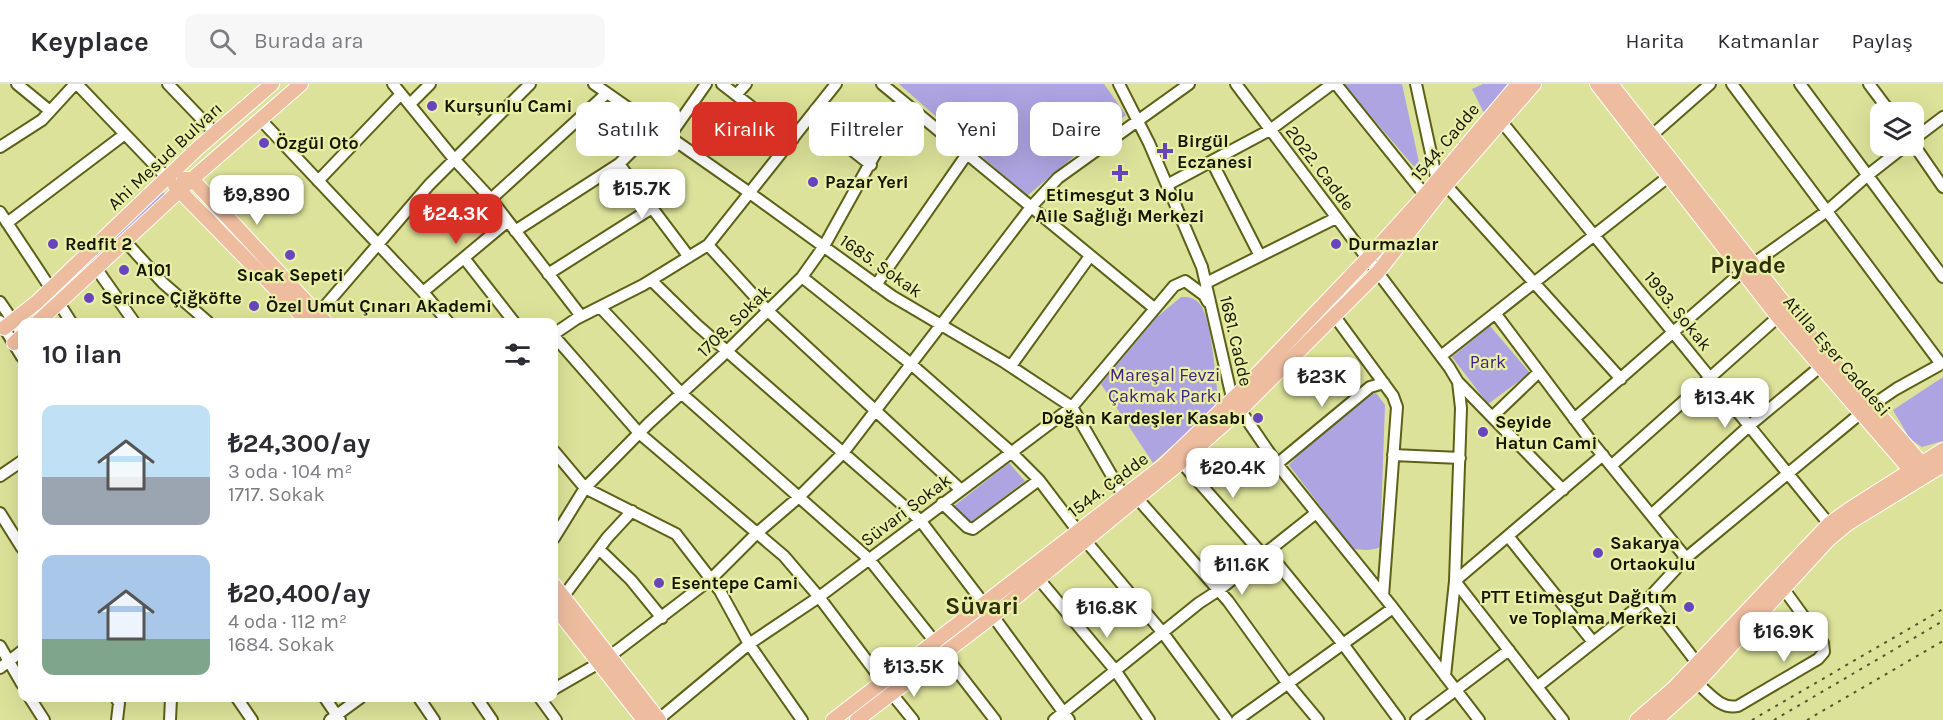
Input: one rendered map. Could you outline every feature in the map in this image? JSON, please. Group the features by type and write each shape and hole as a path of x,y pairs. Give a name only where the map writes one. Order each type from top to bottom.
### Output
{"main road":[{"name":"Ahi Mesud Bulvarı","path":"42,318 192,179 301,84"},
{"name":"1544. Cadde","path":"832,720 984,603 1081,535 1130,496 1236,404 1378,272 1442,183 1518,84"},
{"name":"1544. Cadde","path":"1130,496 1181,462 1425,195 1442,183 1534,84"},
{"name":"Atilla Eşer Caddesi","path":"1597,84 1668,177 1828,358 1896,454 1920,471"},
{"name":"Atilla Eşer Caddesi","path":"1611,84 1748,268 1778,317 1820,367 1866,409 1920,471"},
{"name":"Ahi Mesud Bulvarı","path":"6,323 51,288 266,86"},
{"path":"167,178 192,179 312,318"},
{"path":"167,178 312,318"},
{"path":"1656,720 1697,683 1814,555 1847,524 1920,471 1943,450"},
{"path":"1891,483 1896,454"},
{"path":"1637,720 1674,688 1829,524 1891,483 1920,471 1943,465"},
{"name":"1544. Cadde","path":"857,720 993,616 1038,578 1081,535"},
{"path":"558,601 604,660 644,720"},
{"path":"604,660 659,720"}],"street":[{"path":"17,84 50,111"},
{"path":"0,147 42,120 76,84 167,178"},
{"path":"168,84 215,133"},
{"path":"393,84 454,159 491,199 581,316"},
{"path":"410,104 430,84"},
{"path":"317,318 377,243 429,185 530,84"},
{"name":"1685. Sokak","path":"594,84 620,102"},
{"path":"680,121 705,84"},
{"path":"722,84 745,102"},
{"path":"736,95 746,84"},
{"path":"822,102 836,84"},
{"path":"882,84 904,102"},
{"name":"1681. Cadde","path":"1119,84 1167,185 1202,267 1236,404 1277,464 1393,608 1479,720"},
{"path":"558,687 604,660 662,618 711,579 799,497 843,453 1031,207 1059,178 1189,84"},
{"name":"2022. Cadde","path":"1236,84 1368,258 1458,382 1563,490"},
{"path":"1167,185 1270,130 1334,84 1425,195"},
{"path":"1416,84 1442,183 1620,379"},
{"path":"1651,136 1710,84"},
{"path":"1538,686 1648,599 1686,558 1866,409 1942,363 1732,84"},
{"path":"1800,84 1943,277"},
{"path":"1869,84 1882,102"},
{"path":"491,199 608,93"},
{"path":"318,180 401,94"},
{"path":"1924,131 1943,117"},
{"path":"797,134 809,118"},
{"path":"924,119 936,128"},
{"path":"261,120 445,318"},
{"name":"1993. Sokak","path":"1501,121 1829,524"},
{"path":"7,223 125,134"},
{"name":"1685. Sokak","path":"680,145 876,285 1011,366 1072,407 1130,496 1219,590 1288,684 1318,720"},
{"path":"514,231 619,164 627,156"},
{"path":"558,332 581,316 651,280 708,245 779,156"},
{"path":"860,156 871,165"},
{"name":"1708. Sokak","path":"558,532 585,488 802,277 824,246 876,156"},
{"path":"876,285 966,156"},
{"path":"969,156 1154,308"},
{"path":"1574,419 1748,268 1827,211 1892,156"},
{"path":"1922,156 1943,187"},
{"path":"1212,162 1260,256"},
{"path":"619,164 689,257"},
{"path":"1441,356 1668,177"},
{"path":"548,274 651,208"},
{"path":"0,212 51,288"},
{"path":"1206,283 1336,218"},
{"path":"423,292 508,221"},
{"path":"125,241 163,283 203,318"},
{"path":"708,245 768,311 961,490"},
{"path":"1011,366 1090,256"},
{"path":"464,258 511,318"},
{"path":"96,268 131,318"},
{"path":"802,277 911,363 1039,480 1162,633 1227,720"},
{"path":"651,280 697,325 920,520 984,603"},
{"name":"Süvari Sokak","path":"659,720 749,644 819,597 1072,407 1174,286 1185,281 1204,295 1210,304"},
{"path":"0,302 6,323 18,336"},
{"path":"59,303 68,318"},
{"path":"600,307 681,393 869,559 935,642"},
{"path":"1495,313 1574,419 1686,558"},
{"path":"1333,314 1393,396 1397,407 1383,596"},
{"path":"1612,465 1778,317"},
{"path":"558,340 639,433 784,556 819,597 884,682"},
{"path":"1651,515 1749,426 1820,367"},
{"path":"1492,417 1539,372"},
{"path":"1446,676 1455,582 1461,408 1458,382"},
{"path":"1277,464 1370,387 1384,383"},
{"path":"1394,454 1460,458"},
{"path":"558,456 585,488 676,534 711,579 749,644 802,720"},
{"path":"1455,582 1603,456"},
{"path":"1181,462 1265,553 1343,644 1399,720"},
{"path":"0,476 18,464"},
{"path":"942,503 967,527 973,529 1039,480"},
{"path":"558,601 632,511"},
{"path":"0,513 18,542"},
{"path":"1053,720 1066,716 1115,670 1316,513"},
{"path":"1508,536 1593,642"},
{"path":"599,549 631,580 662,618"},
{"path":"1038,578 1115,670 1149,720"},
{"path":"1455,582 1563,720"},
{"path":"1697,683 1722,705 1729,708 1738,706 1818,659 1824,652 1824,643 1783,588"},
{"path":"1648,599 1697,663"},
{"path":"1237,720 1393,608"},
{"path":"993,616 1066,716"},
{"path":"0,646 18,677"},
{"path":"1416,720 1509,650"},
{"path":"0,668 18,654"},
{"path":"944,654 995,720"},
{"path":"892,694 913,720"},
{"path":"33,702 44,720"},
{"path":"117,720 118,702"},
{"path":"170,720 171,702"},
{"path":"240,702 252,720"},
{"path":"327,702 336,718 355,702"},
{"path":"422,702 434,720"},
{"path":"480,702 492,720"},
{"path":"543,702 556,720"}],"green space":[{"path":"899,84 1104,84 1117,102 1030,102 1030,156 1074,156 1027,196 981,156 1018,156 1018,102 936,102 936,116 924,106 924,102 920,102"},
{"path":"1343,84 1402,84 1422,176"},
{"path":"1483,84 1509,84 1484,113 1472,89"},
{"path":"163,192 165,195 30,318"},
{"name":"Mareşal Fevzi Çakmak Parkı","path":"1181,297 1188,297 1199,303 1207,321 1219,405 1153,463 1101,384 1157,317"},
{"name":"Park","path":"1490,326 1530,373 1488,404 1452,357"},
{"path":"1943,377 1943,441 1922,447 1910,439 1893,410"},
{"path":"1376,393 1385,405 1380,547 1370,550 1353,549 1289,465 1309,444 1370,394"},
{"path":"1009,463 1025,481 970,523 954,506"}],"railway":[{"path":"1752,720 1943,609"},
{"path":"1774,720 1943,621"},
{"path":"1807,720 1943,641"}],"place":[{"name":"Kurşunlu Cami","path":"432,106"},
{"name":"Özgül Oto","path":"264,143"},
{"name":"Birgül Eczanesi","path":"1165,151"},
{"name":"Etimesgut 3 Nolu Aile Sağlığı Merkezi","path":"1120,173"},
{"name":"Pazar Yeri","path":"813,182"},
{"name":"Redfit 2","path":"53,244"},
{"name":"Durmazlar","path":"1336,244"},
{"name":"Sıcak Sepeti","path":"290,255"},
{"name":"A101","path":"124,270"},
{"name":"Serince Çiğköfte","path":"89,298"},
{"name":"Özel Umut Çınarı Akademi","path":"254,306"},
{"name":"Doğan Kardeşler Kasabı","path":"1258,418"},
{"name":"Seyide Hatun Cami","path":"1483,432"},
{"name":"Sakarya Ortaokulu","path":"1598,553"},
{"name":"Esentepe Cami","path":"659,583"},
{"name":"PTT Etimesgut Dağıtım ve Toplama Merkezi","path":"1689,607"}],"district":[{"name":"Piyade","path":"1748,265"},
{"name":"Süvari","path":"982,606"}]}
